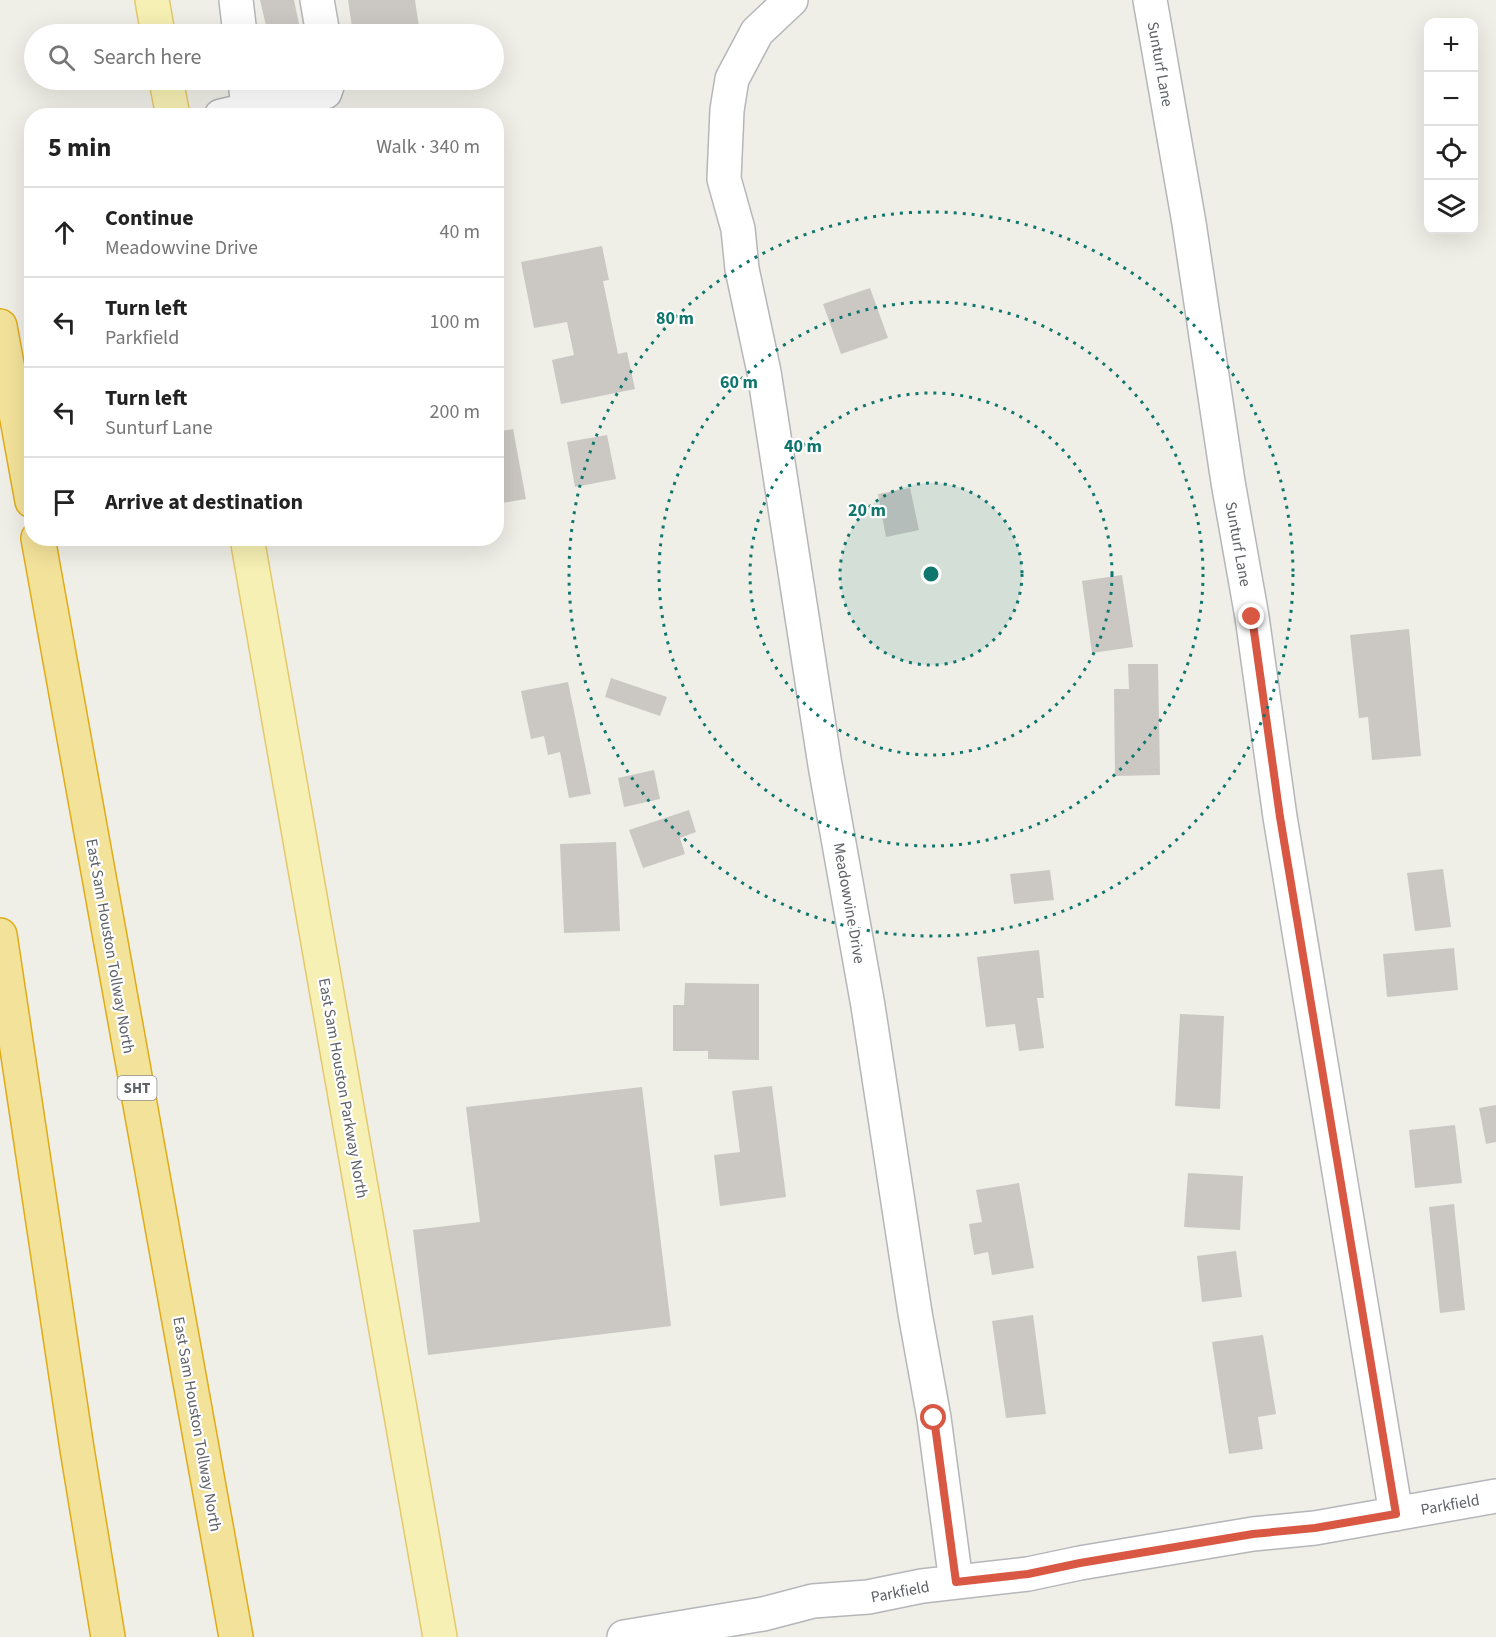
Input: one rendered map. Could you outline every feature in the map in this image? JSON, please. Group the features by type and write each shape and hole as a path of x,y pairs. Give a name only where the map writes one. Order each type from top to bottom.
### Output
{"highway":[{"path":"0,326 24,457"},
{"name":"East Sam Houston Tollway North","path":"39,546 236,1637"},
{"path":"0,934 77,1449 108,1637"}],"main road":[{"path":"152,0 156,24"},
{"path":"168,90 171,108"},
{"name":"East Sam Houston Parkway North","path":"248,546 440,1637"}],"street":[{"path":"236,0 239,24"},
{"path":"317,0 321,24"},
{"name":"Meadowvine Drive","path":"791,0 757,32 732,79 727,110 724,179 736,226 742,269 764,372 825,765 868,1006 915,1312 934,1418 956,1582"},
{"name":"Sunturf Lane","path":"1150,0 1189,223 1228,482 1252,617 1280,817 1396,1514"},
{"path":"238,101 325,92 326,90"},
{"name":"Parkfield","path":"624,1637 763,1614 813,1601 868,1597 922,1586 1028,1574 1253,1534 1315,1528 1496,1496"}],"building":[{"path":"260,0 294,0 299,24 266,24"},
{"path":"348,0 415,0 419,24 352,24"},
{"path":"602,246 609,280 603,281 618,354 627,352 635,389 561,404 552,360 574,355 567,322 534,328 521,262"},
{"path":"870,288 888,338 841,354 823,304"},
{"path":"513,429 526,499 504,503 504,431"},
{"path":"607,435 616,479 575,487 567,442"},
{"path":"910,488 919,530 886,537 878,494"},
{"path":"1122,575 1133,647 1092,653 1082,581"},
{"path":"1409,629 1421,756 1372,760 1368,717 1359,718 1350,635"},
{"path":"1128,664 1158,664 1160,775 1115,776 1114,689 1129,689"},
{"path":"611,678 667,697 660,716 605,697"},
{"path":"568,682 591,794 569,798 560,752 548,755 544,736 531,739 521,691"},
{"path":"654,770 660,799 624,807 618,778"},
{"path":"689,810 696,832 680,838 685,854 643,868 629,830"},
{"path":"616,842 620,931 564,933 560,844"},
{"path":"1443,869 1451,927 1415,931 1407,873"},
{"path":"1050,870 1054,900 1014,904 1010,874"},
{"path":"1454,948 1458,990 1387,997 1383,954"},
{"path":"1039,950 1044,998 1037,998 1044,1048 1019,1051 1015,1024 986,1027 977,957"},
{"path":"685,983 759,984 759,1060 708,1059 708,1051 673,1051 673,1005 684,1005"},
{"path":"1180,1014 1224,1016 1220,1109 1175,1106"},
{"path":"772,1086 786,1197 720,1206 714,1155 740,1152 732,1091"},
{"path":"642,1087 671,1326 428,1355 413,1230 480,1222 466,1107"},
{"path":"1496,1105 1496,1142 1486,1144 1479,1108"},
{"path":"1455,1125 1462,1183 1415,1188 1409,1130"},
{"path":"1188,1173 1243,1176 1240,1230 1184,1227"},
{"path":"1019,1183 1034,1268 992,1275 988,1252 974,1255 969,1224 982,1222 976,1190"},
{"path":"1454,1204 1465,1310 1440,1313 1429,1207"},
{"path":"1236,1251 1242,1297 1202,1302 1197,1256"},
{"path":"1033,1315 1046,1414 1006,1418 992,1321"},
{"path":"1263,1335 1276,1414 1258,1417 1263,1449 1229,1454 1212,1342"}],"route":[{"path":"934,1418 956,1582 1028,1574 1253,1534 1315,1528 1396,1514 1293,883 1280,817 1252,617"}]}
